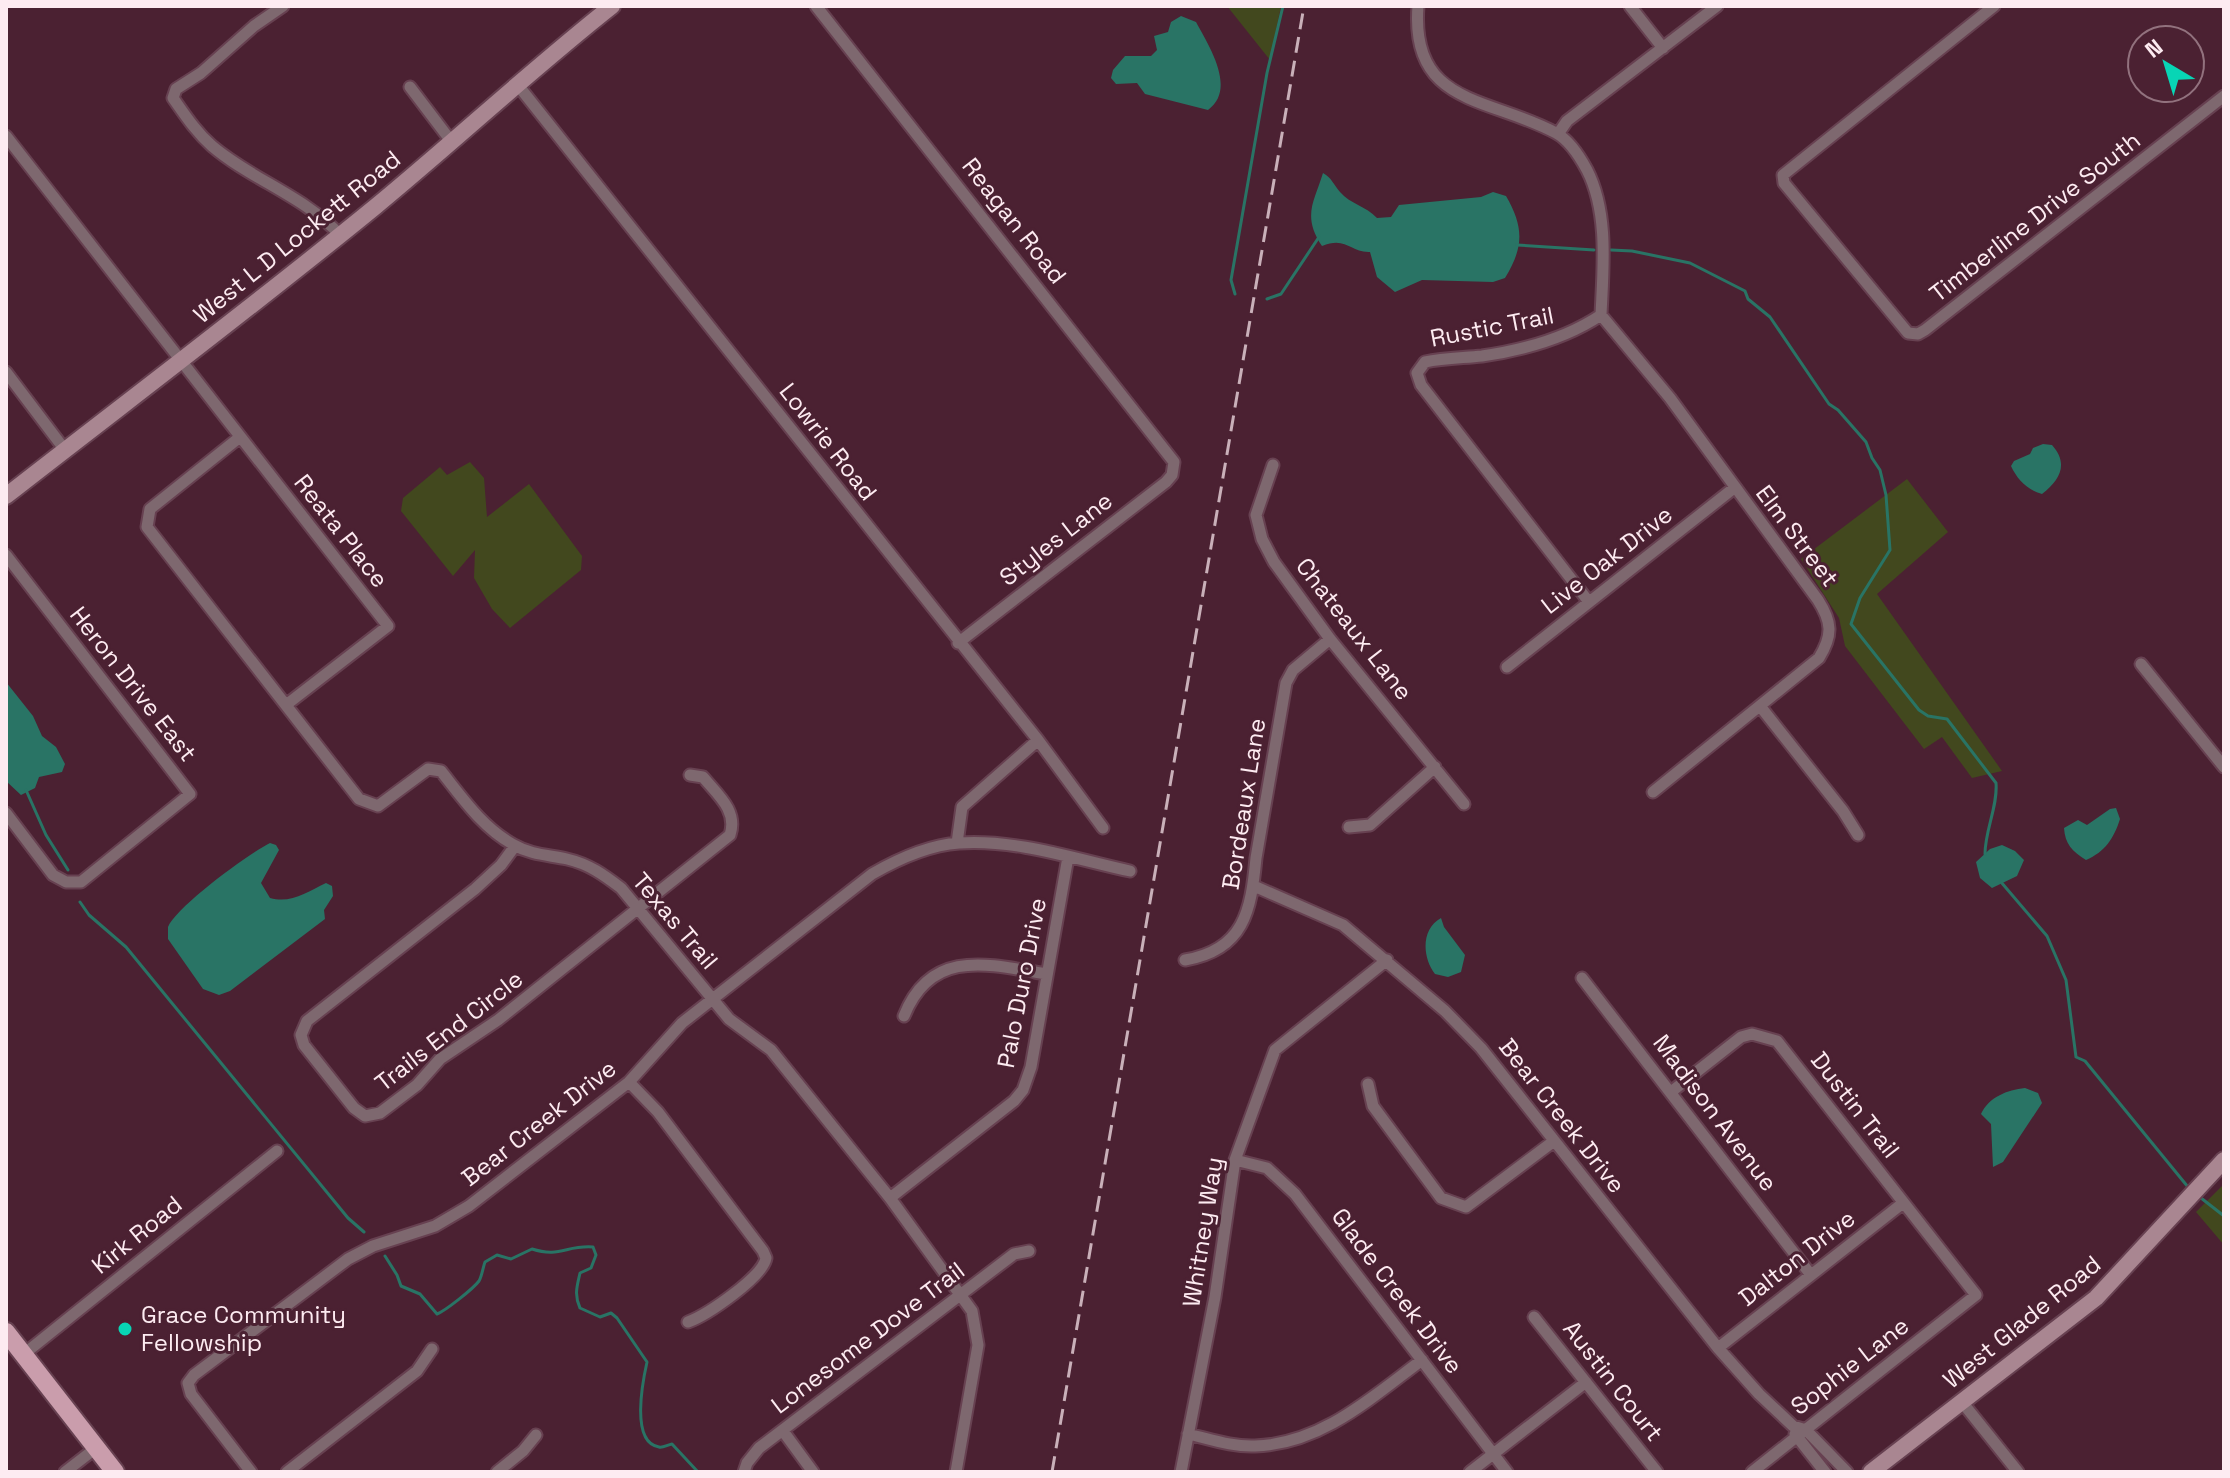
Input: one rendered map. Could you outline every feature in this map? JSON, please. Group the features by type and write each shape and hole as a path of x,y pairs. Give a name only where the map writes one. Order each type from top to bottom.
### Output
{"main road":[{"name":"West L D Lockett Road","path":"6,496 340,235 606,8"},
{"name":"West Glade Road","path":"1871,1472 2096,1298 2224,1160"},
{"path":"6,1332 115,1472"}],"street":[{"path":"283,6 254,26 201,73 176,89 173,98 191,124 212,146 322,215 340,235"},
{"name":"Reagan Road","path":"816,6 1174,465"},
{"path":"1418,6 1418,44 1426,63 1438,79 1454,92 1558,134 1579,157 1598,200 1603,267 1601,315"},
{"path":"1630,6 1663,48"},
{"path":"1558,134 1567,121 1717,6"},
{"name":"Timberline Drive South","path":"1994,6 1783,175 1784,183 1908,333 1918,334 1959,306 2224,96"},
{"name":"Lowrie Road","path":"517,84 1038,740 1103,828"},
{"path":"410,87 451,141"},
{"name":"Reata Place","path":"6,136 388,626 286,705"},
{"name":"Elm Street","path":"1601,315 1670,398 1818,600 1831,623 1829,640 1819,658 1653,792"},
{"name":"Rustic Trail","path":"1589,602 1421,385 1417,373 1425,362 1500,353 1554,340 1569,335 1601,315"},
{"path":"6,372 65,450"},
{"name":"Texas Trail","path":"240,437 150,509 147,527 359,799 378,806 428,769 441,771 475,815 515,846 539,855 566,859 603,874 639,909 729,1019 771,1050 890,1198 972,1311 978,1345 956,1472"},
{"name":"Styles Lane","path":"958,643 1166,482 1172,475 1174,465"},
{"name":"Chateaux Lane","path":"1273,465 1256,515 1262,539 1274,562 1330,639 1464,804"},
{"name":"Live Oak Drive","path":"1507,667 1734,488"},
{"name":"Heron Drive East","path":"6,555 190,794 81,882 66,882 53,875 6,813"},
{"name":"Bordeaux Lane","path":"1185,960 1217,951 1232,938 1245,919 1254,886 1286,683 1293,670 1330,639"},
{"path":"2141,664 2224,767"},
{"path":"1760,706 1843,811 1858,835"},
{"path":"957,843 962,807 1038,740"},
{"path":"1349,827 1370,825 1435,767"},
{"path":"639,909 730,835 734,823 731,812 703,777 690,775"},
{"name":"Bear Creek Drive","path":"251,1472 191,1394 188,1383 194,1375 329,1271 373,1246 450,1219 629,1082 669,1036 872,874 905,857 957,843 1005,844 1130,871"},
{"name":"Trails End Circle","path":"515,846 501,865 475,889 307,1021 301,1035 304,1045 354,1108 365,1116 380,1113 417,1085 440,1059 498,1020 639,909"},
{"name":"Palo Duro Drive","path":"890,1198 1001,1113 1023,1090 1031,1067 1068,857"},
{"name":"Bear Creek Drive","path":"1254,886 1343,925 1445,1011 1481,1048 1718,1348 1759,1394 1847,1472"},
{"name":"Whitney Way","path":"1181,1472 1215,1297 1235,1160 1275,1050 1387,960"},
{"path":"904,1016 918,988 928,979 953,968 984,964 1046,974"},
{"name":"Madison Avenue","path":"1582,978 1811,1275"},
{"name":"Dustin Trail","path":"1671,1092 1741,1037 1752,1034 1777,1041 1976,1295"},
{"path":"629,1082 658,1112 763,1251 765,1264 747,1282 703,1315 688,1322"},
{"path":"1368,1084 1373,1106 1441,1198 1466,1207 1554,1141"},
{"name":"Kirk Road","path":"24,1354 277,1151"},
{"name":"Glade Creek Drive","path":"1235,1160 1267,1168 1295,1194 1507,1472"},
{"name":"Dalton Drive","path":"1718,1348 1903,1203"},
{"name":"Lonesome Dove Trail","path":"744,1472 759,1448 1014,1254 1029,1251"},
{"name":"Sophie Lane","path":"1752,1472 1798,1431 1976,1295"},
{"name":"Austin Court","path":"1534,1317 1657,1472"},
{"path":"287,1472 417,1371 432,1349"},
{"path":"1188,1434 1255,1446 1308,1436 1334,1423 1422,1360"},
{"path":"1470,1472 1586,1382"},
{"path":"1962,1402 2018,1472"},
{"path":"783,1431 813,1472"},
{"name":"Bear Creek Drive","path":"1798,1431 1825,1472"},
{"path":"497,1472 523,1451 536,1435"},
{"path":"65,1472 96,1448"}],"shaded area":[{"path":"1227,6 1281,6 1270,60"},
{"path":"1181,16 1196,22 1218,67 1220,91 1208,110 1145,94 1137,83 1116,84 1111,78 1113,70 1125,56 1151,56 1157,50 1154,36 1168,32 1171,22"},
{"path":"1323,173 1344,196 1377,218 1391,217 1399,205 1481,197 1493,192 1506,196 1519,227 1518,247 1511,267 1505,278 1493,282 1422,280 1395,292 1377,277 1370,252 1337,243 1322,246 1311,217"},
{"path":"2043,444 2052,445 2061,465 2058,477 2042,494 2023,483 2011,466 2014,461"},
{"path":"470,462 484,478 487,517 529,484 582,556 581,570 510,628 492,609 474,578 475,550 453,576 401,511 403,498 440,467 447,475"},
{"path":"1907,479 1948,532 1877,594 2002,771 1972,778 1942,737 1924,749 1845,646 1839,618 1801,559"},
{"path":"6,682 33,716 42,736 56,747 65,764 62,772 39,777 35,788 21,795 6,781"},
{"path":"2116,808 2120,819 2104,849 2086,860 2073,850 2064,828 2078,820 2087,825"},
{"path":"270,843 279,850 261,883 270,898 292,898 326,883 332,886 333,896 324,910 325,919 230,991 219,995 203,989 168,939 168,927 198,895"},
{"path":"2002,845 2024,860 2017,876 1992,888 1980,878 1976,862 1990,849"},
{"path":"1441,918 1465,955 1461,972 1448,977 1435,974 1426,952 1430,929"},
{"path":"2025,1088 2038,1093 2042,1103 2003,1162 1993,1167 1991,1124 1981,1114 1999,1095"},
{"path":"2224,1184 2224,1245 2196,1212"}],"waterway":[{"path":"1235,294 1231,280 1267,73 1283,6"},
{"path":"1267,299 1281,294 1319,237"},
{"path":"1517,245 1594,250"},
{"path":"1611,250 1632,251 1690,263 1745,291 1748,299 1770,317 1829,404 1866,442 1880,470 1886,495 1890,550 1860,598 1851,624 1919,710 1928,716 1947,719 1996,783 1985,854"},
{"path":"26,790 46,835 68,870"},
{"path":"2001,882 2047,936 2066,980 2076,1057 2085,1061 2188,1187"},
{"path":"80,902 89,915 126,947 348,1218 364,1232"},
{"path":"2201,1198 2224,1216"},
{"path":"385,1256 401,1286 420,1294 437,1314 476,1285 485,1262 497,1255 511,1259 532,1249 556,1252 593,1247 596,1255 591,1268 580,1273 578,1282 580,1308 600,1317 611,1313 617,1318 647,1362 641,1410 644,1435 650,1443 659,1447 672,1444 698,1472"}],"railway":[{"path":"1052,1472 1304,6"}],"place":[{"name":"Grace Community Fellowship","path":"125,1329"}]}
